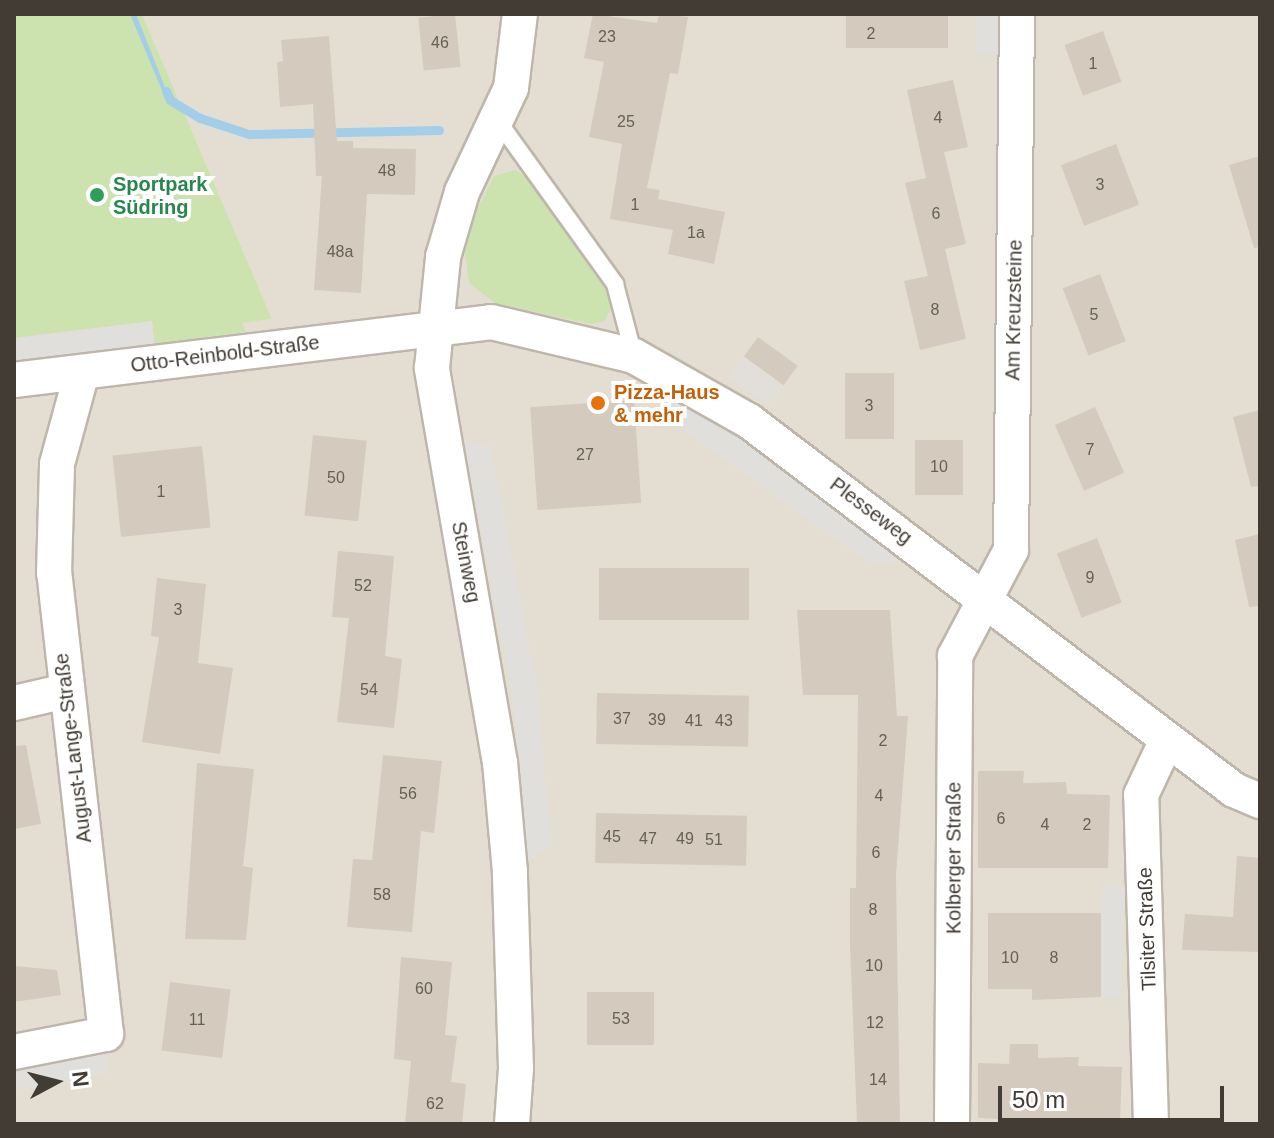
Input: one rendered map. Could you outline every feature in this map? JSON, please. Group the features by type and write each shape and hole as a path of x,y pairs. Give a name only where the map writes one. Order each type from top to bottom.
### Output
{"street":[{"name":"Steinweg","path":"512,1124 516,1068 503,795 482,642 437,418 432,368 452,222 498,121 513,76 520,14"},
{"name":"Am Kreuzsteine","path":"986,599 1011,550 1017,14"},
{"name":"Plesseweg","path":"436,328 491,322 634,356 749,421 1234,790 1260,801"},
{"name":"Otto-Reinbold-Straße","path":"14,380 436,328"},
{"name":"August-Lange-Straße","path":"14,1052 106,1034 66,691 53,512 57,464 82,372"},
{"name":"Kolberger Straße","path":"952,1124 955,656 986,599"},
{"path":"14,703 66,691"},
{"name":"Tilsiter Straße","path":"1151,1124 1141,795 1167,740"}],"lane":[{"path":"498,121 615,284 634,356"}],"shaded area":[{"path":"142,14 1260,14 1260,1124 14,1124 14,362 245,333 241,323 272,319"},
{"path":"976,14 1004,14 1004,54 976,54"},
{"path":"152,321 155,345 17,362 14,338"},
{"path":"758,337 798,366 768,406 729,377"},
{"path":"668,393 744,440 902,560 872,565 667,418"},
{"path":"464,442 490,446 537,688 551,845 527,861 513,695"},
{"path":"1102,886 1125,887 1121,998 1098,997"},
{"path":"104,1048 109,1073 18,1090 14,1065"}],"green space":[{"name":"Sportpark Südring","path":"14,14 142,14 272,319 242,323 246,332 14,362"},
{"path":"515,170 524,175 609,294 612,305 605,321 591,324 495,303 469,283 465,252 476,212 494,176"}],"water":[{"path":"130,14 136,14 170,100 166,100"}],"building":[{"path":"455,14 461,67 424,71 418,18"},
{"path":"593,14 657,23 659,14 688,17 678,74 670,73 647,188 660,190 658,199 725,212 714,264 668,254 673,230 610,219 622,144 589,137 604,62 584,58"},
{"path":"846,14 948,14 948,48 846,48"},
{"path":"1103,31 1121,82 1083,96 1064,45"},
{"path":"329,36 337,141 353,141 353,148 416,149 415,195 367,194 361,293 314,290 322,176 316,176 313,104 280,107 277,62 283,61 281,40"},
{"path":"953,80 968,147 944,152 966,244 945,249 966,339 920,350 904,281 928,276 905,183 926,178 907,90"},
{"path":"1116,144 1139,205 1084,226 1061,165"},
{"path":"1260,156 1260,247 1254,248 1229,165"},
{"path":"1100,274 1126,341 1088,356 1063,288"},
{"path":"758,337 798,366 784,385 744,356"},
{"path":"845,373 894,373 894,439 845,439"},
{"path":"634,400 641,503 537,510 530,407"},
{"path":"1095,407 1124,473 1084,491 1055,425"},
{"path":"1260,410 1260,486 1251,487 1233,417"},
{"path":"313,435 367,441 358,521 305,516"},
{"path":"915,440 963,440 963,495 915,495"},
{"path":"202,446 211,528 121,537 112,455"},
{"path":"1260,534 1260,606 1249,607 1235,540"},
{"path":"1097,538 1122,602 1082,618 1057,553"},
{"path":"338,551 394,556 385,656 402,659 394,728 337,722 349,618 332,617"},
{"path":"599,568 749,568 749,620 599,620"},
{"path":"157,578 206,584 198,663 233,668 220,754 142,742 159,637 151,636"},
{"path":"797,610 890,610 897,716 908,716 896,875 900,1124 857,1124 850,888 856,888 858,695 803,695"},
{"path":"597,693 749,696 748,747 596,744"},
{"path":"26,745 41,824 14,829 14,746"},
{"path":"383,755 442,761 434,833 421,831 412,932 347,927 353,859 372,860"},
{"path":"197,763 254,769 243,866 253,868 246,940 185,939"},
{"path":"978,771 1024,771 1023,783 1066,782 1067,794 1110,795 1108,868 978,868"},
{"path":"596,813 747,816 746,866 595,863"},
{"path":"1237,856 1260,858 1260,952 1182,950 1185,914 1233,917"},
{"path":"988,913 1101,913 1101,997 1032,1000 1032,989 988,989"},
{"path":"401,957 452,962 445,1035 457,1036 451,1082 466,1084 462,1124 405,1124 411,1061 394,1059"},
{"path":"14,966 57,970 61,995 14,1002"},
{"path":"170,982 231,989 222,1058 162,1050"},
{"path":"587,992 654,992 654,1045 587,1045"},
{"path":"1010,1044 1038,1044 1038,1058 1079,1057 1078,1066 1122,1067 1120,1124 978,1118 978,1063 1009,1064"}],"waterway":[{"path":"166,91 170,100 200,118 249,134 439,130"}],"place":[{"name":"Sportpark Südring","path":"97,195"},
{"name":"Pizza-Haus & mehr","path":"598,403"}]}
